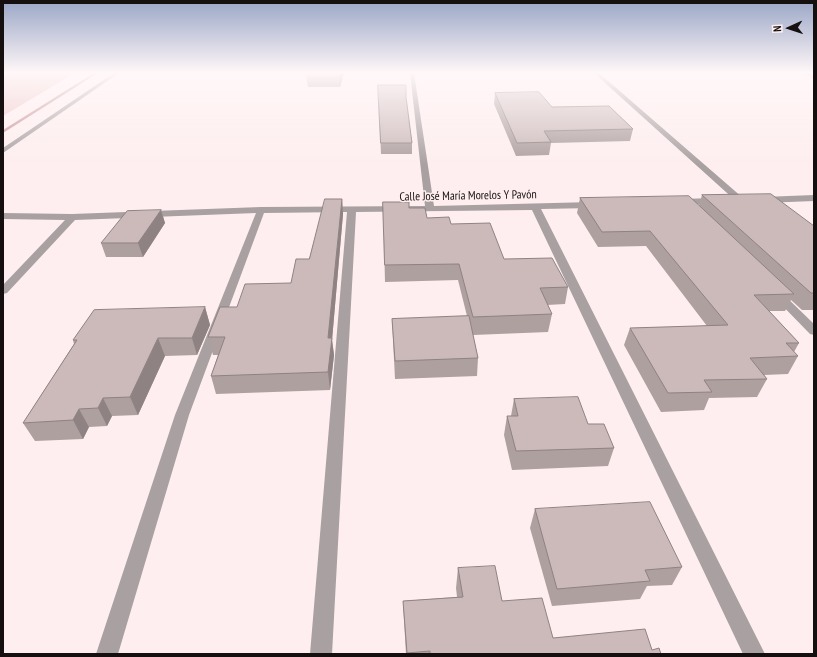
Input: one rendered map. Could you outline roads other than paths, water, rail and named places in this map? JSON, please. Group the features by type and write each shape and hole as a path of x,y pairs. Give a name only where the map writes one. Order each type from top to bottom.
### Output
{"street":[{"path":"3,151 72,104"},
{"path":"416,104 430,208"},
{"path":"632,104 747,200"},
{"path":"668,202 814,198"},
{"path":"683,202 694,213"},
{"name":"Calle José María Morelos Y Pavón","path":"3,216 72,217 261,210 535,207 605,204"},
{"path":"535,207 754,654"},
{"path":"321,654 352,209"},
{"path":"107,654 182,415 261,210"},
{"path":"3,291 72,217"},
{"path":"768,286 814,330"}],"waterway":[{"path":"3,132 48,104"}]}
